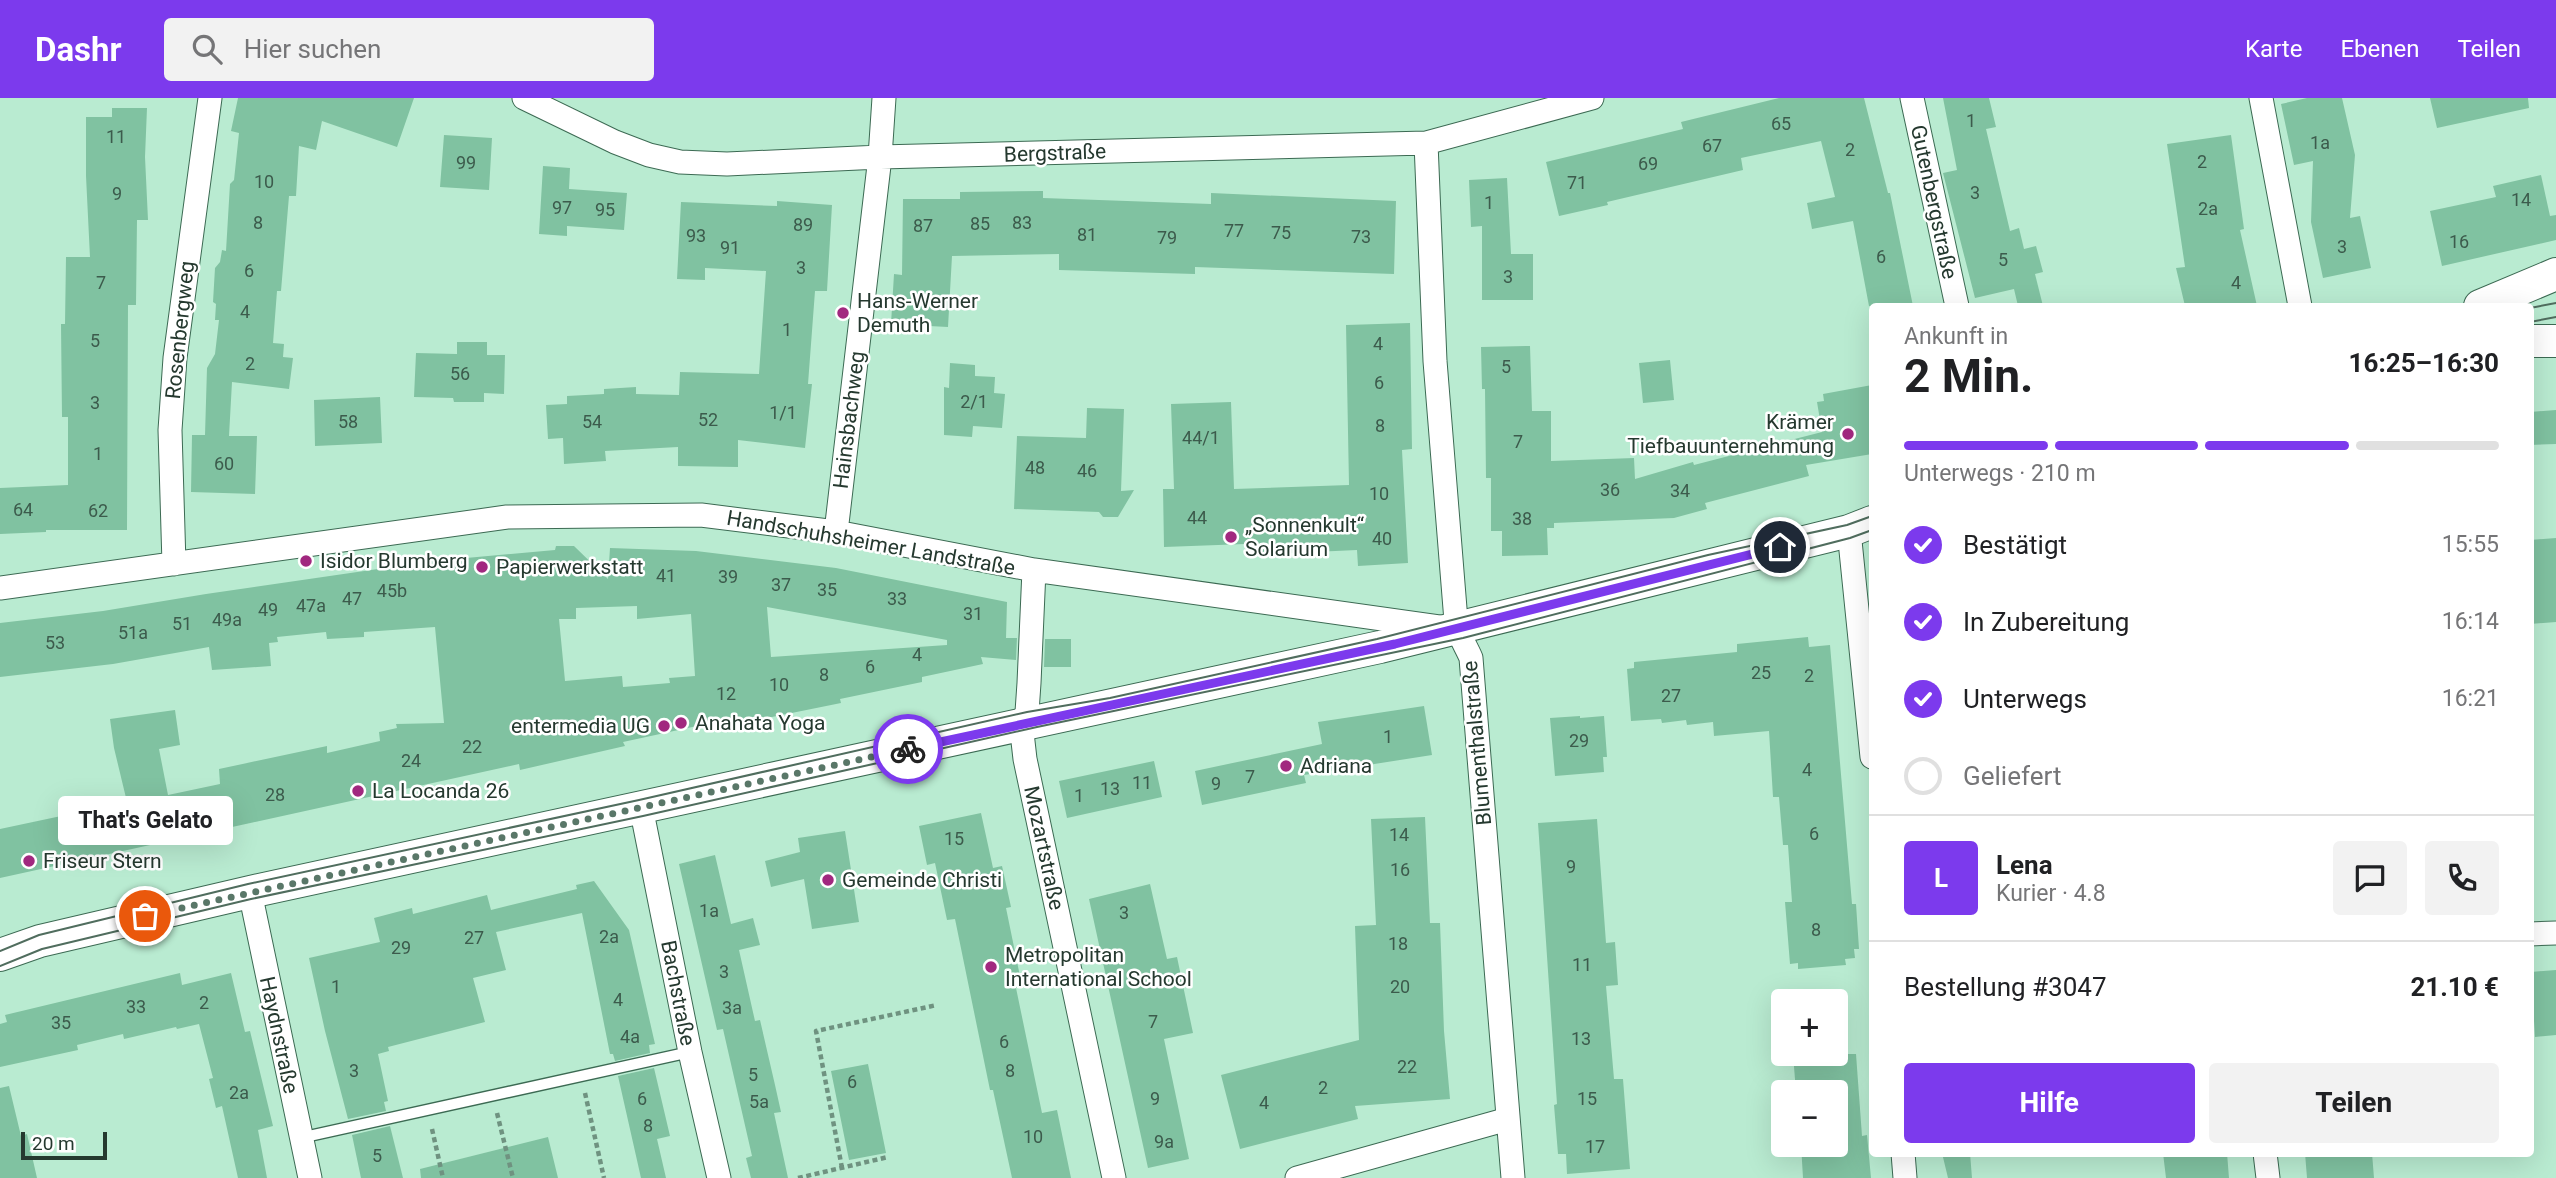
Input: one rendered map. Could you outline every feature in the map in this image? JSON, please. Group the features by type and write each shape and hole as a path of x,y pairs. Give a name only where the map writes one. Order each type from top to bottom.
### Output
{"main road":[{"path":"2487,303 2556,274"},
{"path":"2534,341 2556,341"},
{"name":"Handschuhsheimer Landstraße","path":"1456,629 1861,527"},
{"path":"0,956 40,941 250,892 1456,629"}],"street":[{"name":"Rosenbergweg","path":"174,564 170,430 175,358 210,98"},
{"name":"Bergstraße","path":"524,98 615,142 649,155 680,162 727,164 880,157 1426,143 1592,98"},
{"name":"Hainsbachweg","path":"836,532 880,157 884,98"},
{"name":"Gutenbergstraße","path":"1912,98 1956,303"},
{"path":"2261,98 2299,303"},
{"name":"Blumenthalstraße","path":"1426,143 1435,361 1456,629 1471,658 1513,1178"},
{"name":"Handschuhsheimer Landstraße","path":"0,588 507,517 701,515 836,532 1034,570 1456,629"},
{"path":"1861,527 1869,694"},
{"name":"Handschuhsheimer Landstraße","path":"1021,724 1027,712 1030,683 1034,570"},
{"name":"Mozartstraße","path":"1021,724 1025,759 1114,1178"},
{"name":"Bachstraße","path":"642,807 690,1052 719,1178"},
{"name":"Haydnstraße","path":"250,892 310,1178"},
{"path":"2534,934 2556,933"},
{"path":"1297,1178 1508,1119"},
{"path":"1903,1157 1905,1178"},
{"path":"2265,1157 2268,1178"}],"lane":[{"path":"300,1138 690,1052"}],"path":[{"path":"842,1168 816,1031 937,1005"},
{"path":"582,1076 604,1178"},
{"path":"493,1095 513,1178"},
{"path":"428,1111 443,1178"},
{"path":"798,1178 888,1157"}],"building":[{"path":"238,98 414,98 397,147 322,121 316,150 299,146 296,196 289,196 281,291 277,291 273,343 284,344 283,357 293,358 289,389 232,382 229,436 257,436 255,494 191,492 192,435 205,435 207,368 215,354 219,320 215,320 216,304 213,302 215,268 220,262 222,250 226,251 230,184 234,180 239,133 231,131"},
{"path":"1779,98 1864,98 1890,193 1912,303 1869,303 1869,306 1853,221 1812,229 1807,203 1835,197 1821,141 1741,158 1743,170 1559,216 1546,162 1683,129 1681,122"},
{"path":"1943,98 1989,98 1996,127 1986,129 2010,231 2019,228 2024,249 2036,246 2043,272 2035,274 2042,303 2017,303 2014,289 1975,298 1943,173 1957,170"},
{"path":"2307,98 2342,98 2355,155 2350,218 2360,216 2371,268 2323,278 2311,222 2313,161 2294,165 2281,104"},
{"path":"2430,98 2528,98 2529,108 2437,128"},
{"path":"112,108 147,108 145,157 148,220 137,220 136,305 128,305 127,530 46,530 0,534 0,488 68,485 68,417 62,417 61,324 65,324 66,257 90,257 86,117 112,117"},
{"path":"444,135 492,138 489,190 440,187"},
{"path":"2231,135 2244,229 2240,230 2256,303 2184,303 2176,268 2185,267 2167,144"},
{"path":"543,166 570,168 569,189 627,193 624,230 567,226 567,236 539,234"},
{"path":"2541,175 2550,216 2556,215 2556,240 2442,266 2430,211 2496,197 2493,186"},
{"path":"1507,178 1511,254 1533,254 1533,300 1482,300 1482,226 1471,227 1469,180"},
{"path":"1043,191 1043,198 1211,204 1211,193 1396,201 1394,274 1195,267 1195,274 1059,270 1059,254 952,256 948,327 891,324 894,274 902,275 903,199 960,199 960,192"},
{"path":"777,201 832,205 827,291 815,291 808,384 812,384 805,448 738,440 738,467 678,466 678,447 605,451 606,461 564,464 563,438 548,439 546,405 567,404 567,396 604,394 604,389 636,387 636,394 679,395 680,372 759,374 766,271 705,268 705,280 677,279 681,202 777,206"},
{"path":"1410,323 1412,449 1402,450 1408,563 1358,566 1357,550 1245,555 1245,544 1164,547 1163,489 1174,489 1171,404 1231,402 1234,489 1349,485 1346,325"},
{"path":"457,342 487,342 487,355 505,355 504,394 484,393 484,402 454,402 453,398 414,397 416,353 457,354"},
{"path":"1530,346 1532,411 1551,411 1551,461 1634,458 1635,479 1693,462 1694,465 1822,432 1817,402 1824,401 1823,394 1869,386 1869,454 1806,465 1809,476 1705,503 1707,509 1674,518 1554,523 1554,528 1547,528 1548,555 1502,556 1502,531 1491,531 1491,478 1486,478 1485,389 1482,389 1481,347"},
{"path":"1670,360 1674,400 1643,403 1639,363"},
{"path":"950,363 975,365 975,376 995,377 994,393 1005,394 1002,428 973,426 972,437 944,435 944,387 949,388"},
{"path":"380,397 382,443 315,446 314,400"},
{"path":"1087,408 1124,409 1121,491 1134,490 1118,517 1103,517 1099,512 1014,509 1017,436 1086,438"},
{"path":"2556,410 2556,444 2534,445 2534,412"},
{"path":"2556,538 2556,622 2534,624 2534,540"},
{"path":"556,546 574,546 608,579 610,548 696,551 836,568 1007,602 1006,638 1017,638 1016,660 981,657 983,664 922,677 922,682 840,699 841,703 722,727 720,721 623,742 625,746 520,770 519,764 0,878 0,829 127,802 110,719 175,710 180,745 159,749 168,795 220,784 219,769 327,746 327,753 380,741 379,732 397,728 396,724 444,723 435,627 364,632 364,637 327,639 326,632 277,637 278,642 269,643 271,666 212,670 209,647 113,664 0,677 0,623 103,611 433,561 555,550","holes":["637,606 637,619 691,614 695,676 669,678 670,683 623,687 622,676 565,681 559,619 576,619 576,608","767,607 947,640 947,645 771,657"]},
{"path":"1808,637 1809,647 1830,645 1852,904 1856,904 1859,949 1854,949 1855,958 1845,959 1846,965 1798,969 1798,963 1790,964 1785,902 1792,902 1788,845 1783,845 1779,797 1773,797 1769,731 1714,736 1713,722 1687,725 1686,720 1662,723 1661,719 1631,721 1627,669 1634,668 1634,662 1737,652 1737,644"},
{"path":"1045,639 1071,639 1071,667 1044,667"},
{"path":"1424,706 1432,755 1304,775 1306,783 1202,805 1195,771 1322,744 1318,722"},
{"path":"1604,716 1607,757 1603,757 1604,772 1555,776 1550,718"},
{"path":"1154,761 1162,797 1067,818 1059,781"},
{"path":"981,813 993,868 1002,866 1011,907 1006,908 1022,986 1016,988 1042,1113 1057,1110 1071,1178 1012,1178 993,1090 990,1090 955,919 947,920 935,863 927,865 919,826"},
{"path":"1425,817 1430,923 1440,923 1444,1031 1450,1099 1355,1106 1358,1119 1240,1149 1221,1075 1359,1040 1355,926 1376,925 1371,819"},
{"path":"1597,819 1606,943 1615,942 1618,985 1606,986 1614,1079 1623,1079 1630,1169 1567,1174 1566,1154 1558,1154 1538,823"},
{"name":"Gemeinde Christi","path":"845,831 859,922 812,929 804,879 771,887 765,861 800,852 798,838"},
{"path":"715,855 731,924 753,918 760,945 739,950 755,1021 760,1020 781,1112 774,1113 788,1178 751,1178 746,1158 752,1156 723,1029 717,1030 679,864"},
{"path":"594,881 629,930 655,1044 649,1045 650,1053 615,1061 613,1054 610,1054 582,913 496,932 506,970 473,978 485,1022 388,1047 389,1051 378,1054 388,1101 384,1102 386,1111 348,1119 309,958 380,942 374,918 412,908 413,914 487,895 491,910 577,889 576,885"},
{"path":"1150,884 1167,959 1177,957 1193,1033 1164,1039 1189,1159 1148,1168 1089,899"},
{"path":"2556,970 2556,1035 2535,1037 2534,972"},
{"path":"180,973 182,985 231,973 245,1032 250,1031 273,1126 258,1130 267,1178 238,1178 222,1106 216,1108 209,1079 213,1078 199,1024 124,1039 123,1034 77,1045 78,1050 0,1067 0,1024 7,1022 5,1015"},
{"path":"1848,1054 1856,1054 1862,1136 1867,1135 1871,1178 1803,1178 1802,1157 1848,1157 1848,1080 1795,1080 1794,1066 1848,1066"},
{"path":"868,1064 886,1153 849,1160 831,1071"},
{"path":"654,1068 670,1136 657,1139 666,1178 641,1178 618,1076"},
{"path":"9,1086 21,1136 27,1134 37,1178 0,1178 0,1088"},
{"path":"390,1126 403,1178 361,1178 352,1135"},
{"path":"548,1137 558,1178 421,1178 420,1169"},
{"path":"1943,1157 1970,1157 1972,1178 1948,1178"},
{"path":"2163,1157 2227,1157 2229,1178 2166,1178"},
{"path":"2305,1157 2372,1157 2374,1178 2307,1178"}],"tram line":[{"path":"2534,307 2556,303"},
{"path":"2534,321 2556,317"},
{"path":"0,951 39,935 248,884 639,800 1027,712 1110,698 1377,639 1708,555 1847,525 1869,517"},
{"path":"0,966 42,949 251,899 643,816 1037,727 1463,638 1869,531"}],"way so far":[{"path":"145,916 908,749"}],"place":[{"name":"Hans-Werner Demuth","path":"843,313"},
{"name":"Krämer Tiefbauunternehmung","path":"1848,434"},
{"name":"„Sonnenkult“ Solarium","path":"1231,537"},
{"name":"Isidor Blumberg","path":"306,561"},
{"name":"Papierwerkstatt","path":"482,567"},
{"name":"Anahata Yoga","path":"681,723"},
{"name":"entermedia UG","path":"664,726"},
{"name":"Adriana","path":"1286,766"},
{"name":"La Locanda 26","path":"358,791"},
{"name":"Friseur Stern","path":"29,861"},
{"name":"Gemeinde Christi","path":"828,880"},
{"name":"That's Gelato","path":"145,916"},
{"name":"Metropolitan International School","path":"991,967"}],"route":[{"path":"908,749 1395,644 1780,547"}]}
